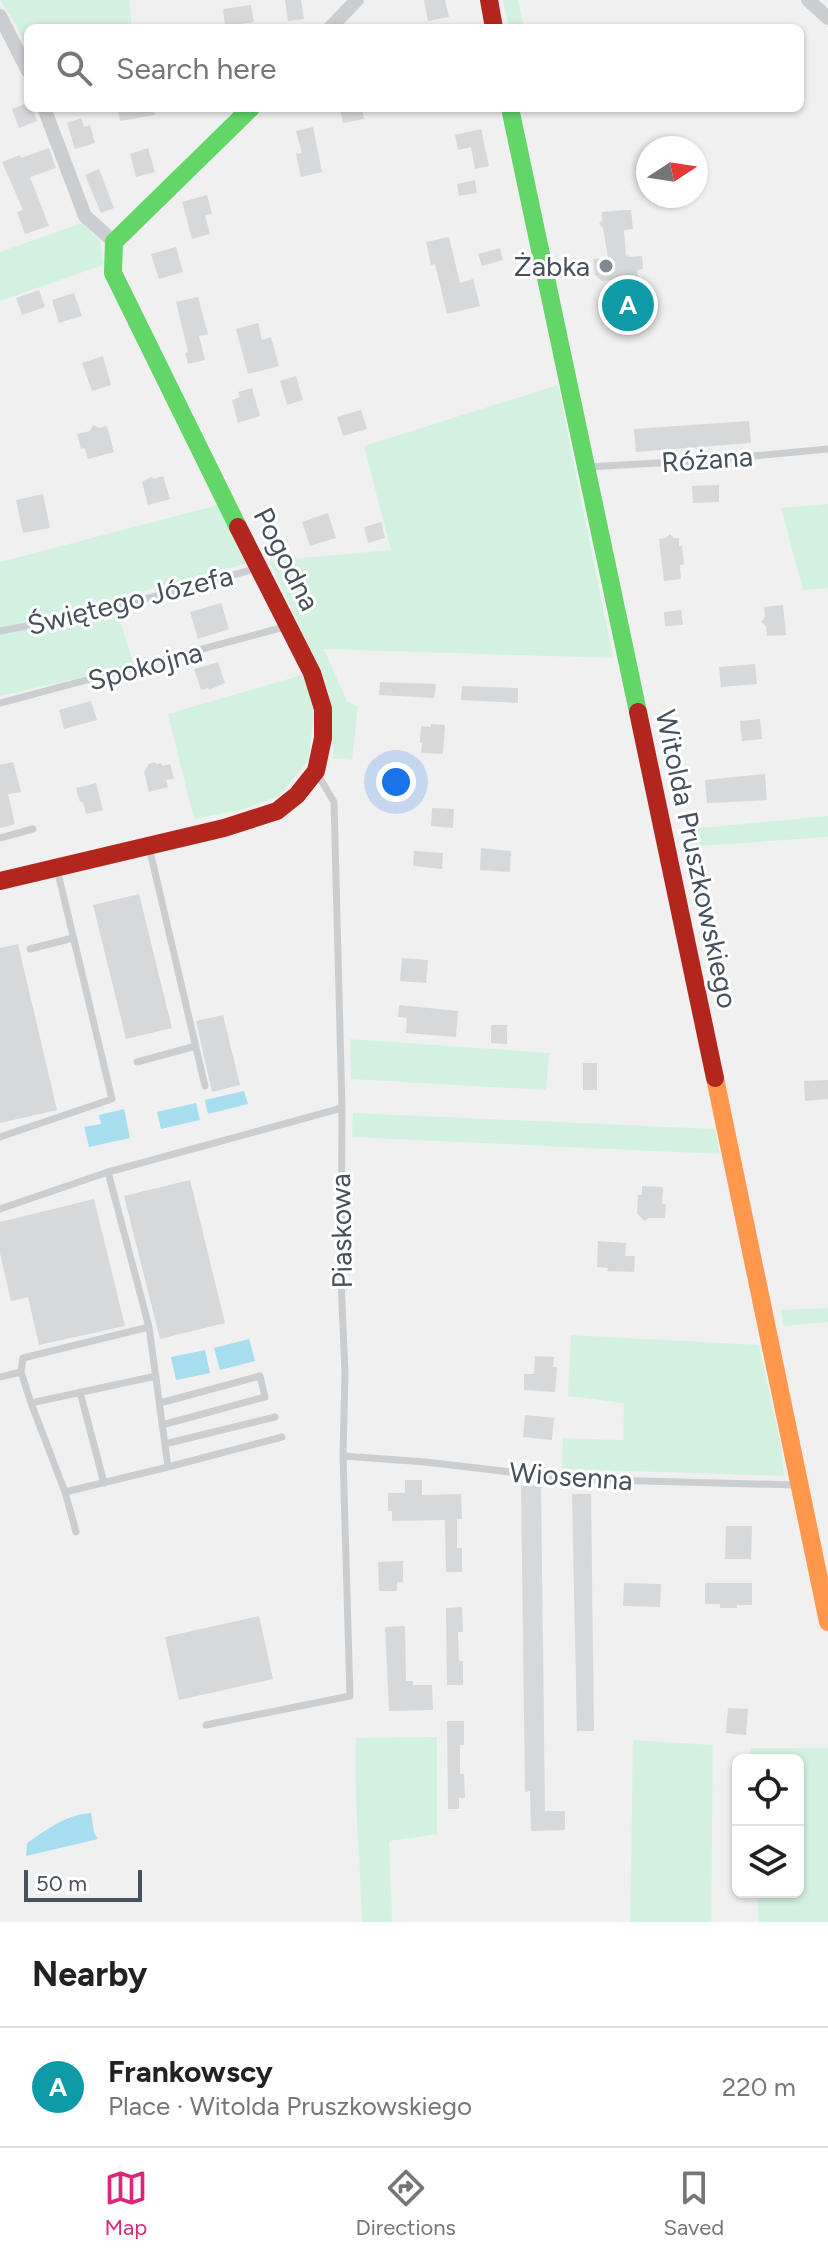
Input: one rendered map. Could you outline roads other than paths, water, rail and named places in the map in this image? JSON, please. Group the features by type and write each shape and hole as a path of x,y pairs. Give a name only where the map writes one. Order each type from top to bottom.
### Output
{"street":[{"path":"334,24 357,0"},
{"path":"489,0 493,24"},
{"path":"808,0 828,18"},
{"path":"0,16 24,63"},
{"path":"46,112 85,216 114,242 247,112"},
{"name":"Witolda Pruszkowskiego","path":"511,112 828,1622"},
{"name":"Pogodna","path":"114,242 113,273 312,673 323,709 323,738 316,771"},
{"path":"0,881 224,828 277,811 297,795 316,771"}],"lane":[{"name":"Różana","path":"585,467 828,449"},
{"name":"Świętego Józefa","path":"0,631 94,613 260,567"},
{"name":"Spokojna","path":"0,703 290,625"},
{"name":"Piaskowa","path":"206,1725 350,1696 343,1456 342,1108 334,802 316,771"},
{"path":"0,838 33,829"},
{"path":"149,845 205,1086"},
{"path":"0,1137 112,1099 56,866"},
{"path":"30,949 73,938"},
{"path":"137,1062 196,1046"},
{"path":"0,1209 108,1172 342,1108"},
{"path":"108,1172 149,1327 168,1467"},
{"path":"76,1532 65,1492 21,1372 23,1358 149,1327"},
{"path":"0,1377 21,1372"},
{"path":"31,1403 156,1376"},
{"path":"160,1403 260,1376 265,1397 162,1425"},
{"path":"80,1392 104,1483"},
{"path":"165,1444 275,1417"},
{"path":"65,1492 282,1437"},
{"name":"Wiosenna","path":"343,1456 571,1479 800,1485"}],"water":[{"path":"244,1091 248,1104 208,1114 205,1100"},
{"path":"196,1103 200,1120 161,1129 157,1112"},
{"path":"124,1109 130,1138 89,1147 84,1127 101,1124 99,1115"},
{"path":"249,1339 255,1361 220,1370 214,1348"},
{"path":"205,1350 210,1373 176,1380 171,1357"},
{"path":"91,1813 98,1839 26,1856 27,1843 42,1833 65,1820"}],"place":[{"name":"Żabka","path":"606,266"},
{"name":"Frankowscy","path":"628,305"}]}
